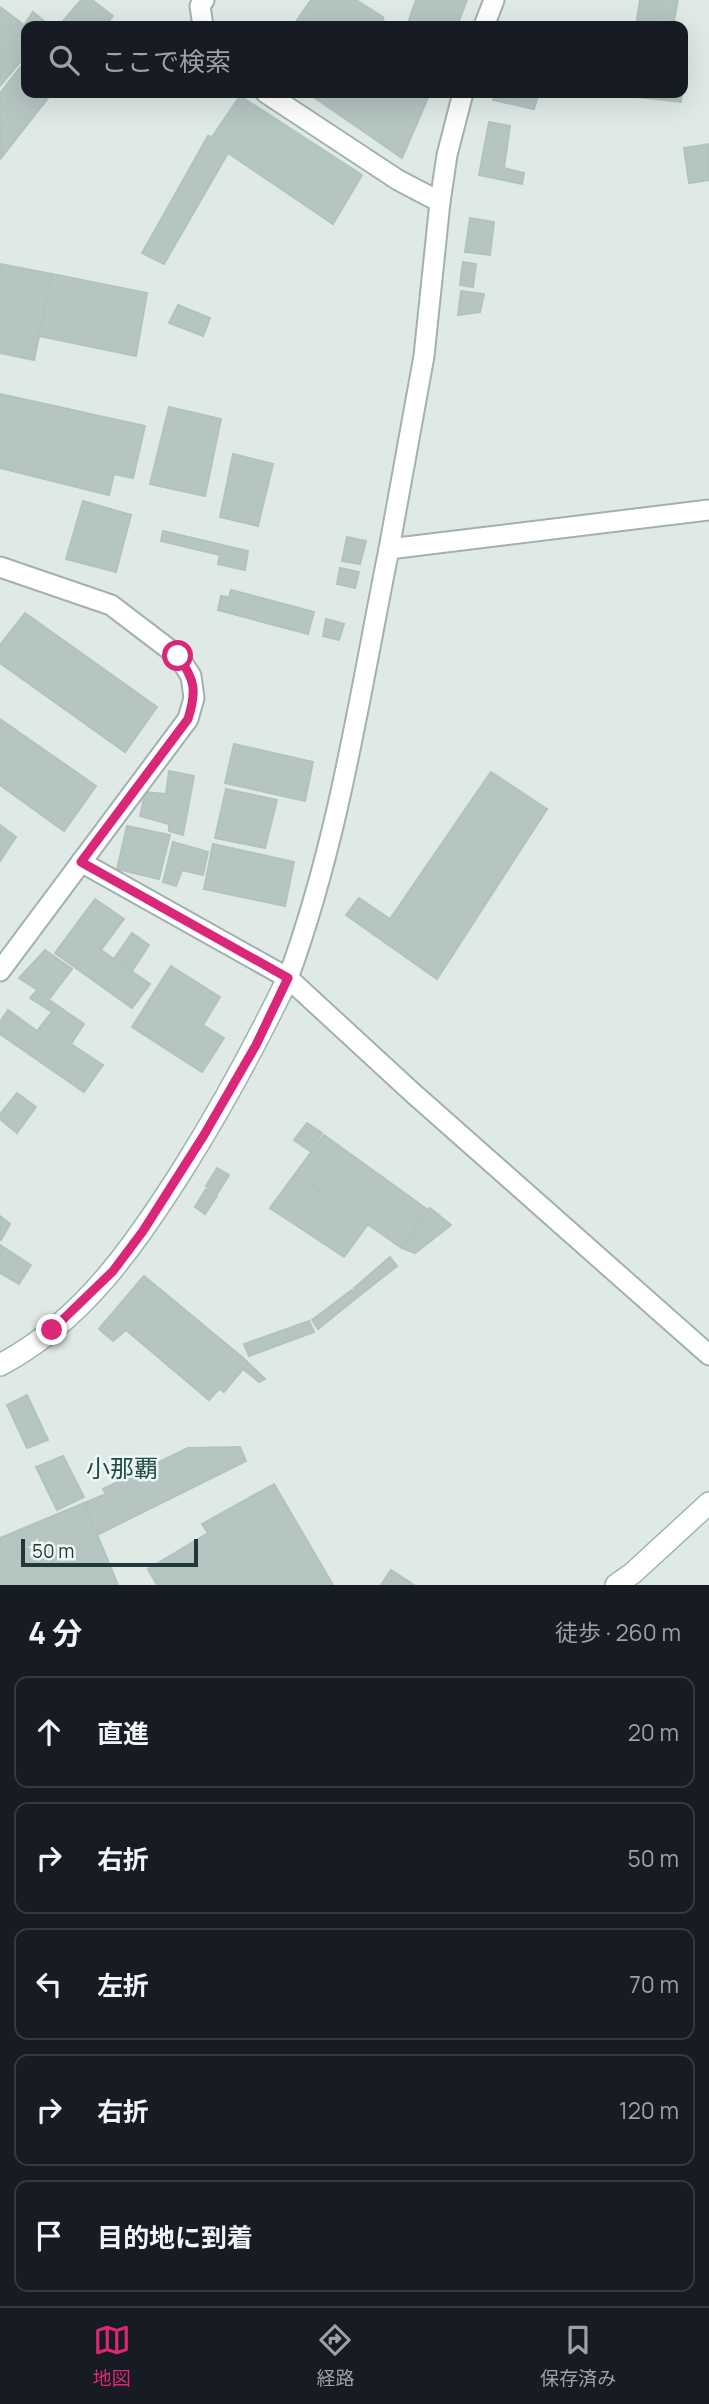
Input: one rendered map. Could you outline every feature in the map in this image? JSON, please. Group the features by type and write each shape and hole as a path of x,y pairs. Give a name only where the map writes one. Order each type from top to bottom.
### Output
{"street":[{"path":"202,21 200,6 204,0"},
{"path":"486,21 494,0"},
{"path":"274,98 398,180 440,202"},
{"path":"0,1364 52,1330 76,1309 113,1271 143,1231 204,1135 256,1045 288,978 317,893 332,837 389,549 424,356 447,155 462,98"},
{"path":"389,549 709,510"},
{"path":"0,567 111,605 178,656 191,676 194,698 188,719 0,971"},
{"path":"81,862 288,978 424,1103 709,1355"},
{"path":"616,1585 633,1573 709,1503"}],"building":[{"path":"81,0 92,0 113,16 109,21 63,21"},
{"path":"311,0 356,0 383,17 383,21 296,21"},
{"path":"416,0 467,0 459,21 409,21"},
{"path":"640,0 678,0 674,21 637,21"},
{"path":"0,7 21,23 21,61 0,86"},
{"path":"33,12 44,21 27,21"},
{"path":"21,66 21,98 48,98 1,158 0,93"},
{"path":"239,98 243,98 362,175 333,224 228,153 164,264 142,253 208,136 212,137"},
{"path":"315,98 428,98 402,158"},
{"path":"494,98 537,98 534,109"},
{"path":"647,98 681,98 681,102"},
{"path":"489,122 510,126 504,168 524,173 522,184 479,175"},
{"path":"709,144 709,180 689,183 684,148"},
{"path":"470,218 494,222 490,255 465,252"},
{"path":"463,262 476,264 473,287 460,285"},
{"path":"0,264 52,274 34,360 0,353"},
{"path":"52,274 147,293 136,356 39,336"},
{"path":"461,291 484,294 480,312 458,315"},
{"path":"178,305 210,318 203,336 169,323"},
{"path":"0,394 145,426 133,478 114,474 109,495 0,468"},
{"path":"169,407 221,419 205,496 150,484"},
{"path":"233,454 273,464 258,526 220,517"},
{"path":"83,501 131,515 116,572 66,559"},
{"path":"163,531 248,551 245,570 218,564 220,555 161,541"},
{"path":"347,537 366,541 360,564 342,561"},
{"path":"340,568 359,572 355,588 337,584"},
{"path":"231,590 314,612 308,634 218,610 221,596 229,597"},
{"path":"25,613 157,707 125,752 0,663 0,645"},
{"path":"326,619 344,624 339,640 323,636"},
{"path":"0,719 96,786 64,831 0,785"},
{"path":"234,744 313,762 305,801 225,783"},
{"path":"169,771 194,776 183,835 169,831 169,824 140,816 145,792 166,794"},
{"path":"491,772 547,809 437,979 346,915 359,898 390,919"},
{"path":"226,789 277,800 265,848 215,838"},
{"path":"0,825 16,837 0,861"},
{"path":"127,826 170,835 159,879 117,869"},
{"path":"173,842 208,852 203,875 182,870 176,886 163,882"},
{"path":"213,844 294,862 285,906 204,889"},
{"path":"95,899 124,919 101,950 150,984 132,1008 55,953"},
{"path":"132,933 149,945 132,971 114,959"},
{"path":"45,950 72,969 50,998 19,978"},
{"path":"171,966 220,997 203,1025 224,1038 202,1072 132,1027"},
{"path":"36,991 84,1024 71,1044 103,1065 84,1092 0,1034 0,1022 8,1010 37,1031 52,1012 30,998"},
{"path":"17,1093 36,1107 17,1133 0,1119 0,1114"},
{"path":"307,1123 322,1133 310,1151 294,1140"},
{"path":"324,1135 428,1210 402,1248 295,1174"},
{"path":"217,1168 229,1175 217,1194 206,1186"},
{"path":"295,1174 368,1224 344,1257 270,1208"},
{"path":"206,1189 217,1196 205,1214 195,1207"},
{"path":"430,1208 451,1225 415,1253 402,1248"},
{"path":"0,1216 10,1224 1,1240 0,1239"},
{"path":"0,1245 31,1265 19,1284 0,1273"},
{"path":"390,1257 397,1266 360,1295 354,1288"},
{"path":"144,1276 265,1379 259,1382 243,1369 224,1392 219,1389 209,1400 126,1330 113,1341 99,1329"},
{"path":"352,1290 360,1295 318,1329 312,1320"},
{"path":"309,1321 314,1332 249,1356 244,1344"},
{"path":"27,1395 48,1440 27,1448 7,1405"},
{"path":"240,1447 246,1461 97,1535 84,1503 106,1494 103,1489 188,1448"},
{"path":"63,1456 84,1497 57,1510 36,1467"},
{"path":"274,1484 333,1585 157,1585 148,1569 208,1533 202,1524"},
{"path":"84,1503 118,1585 0,1585 0,1538"},
{"path":"391,1570 414,1585 381,1585"}],"district":[{"name":"小那覇","path":"122,1467"}],"route":[{"path":"52,1330 113,1271 143,1231 204,1135 256,1045 288,978 81,862 188,719 194,698 191,676 178,656"}]}
